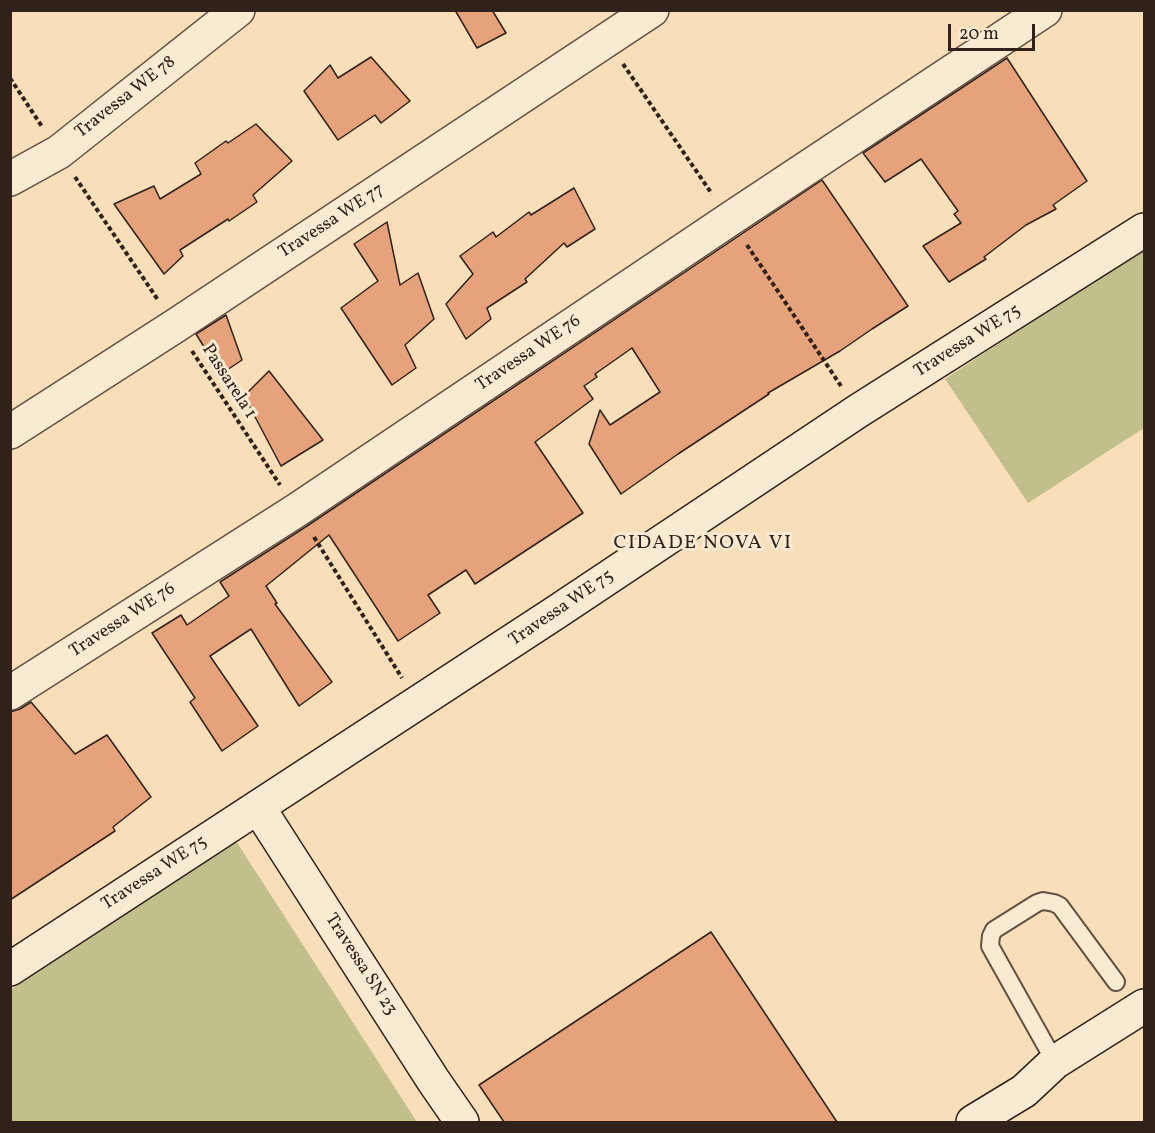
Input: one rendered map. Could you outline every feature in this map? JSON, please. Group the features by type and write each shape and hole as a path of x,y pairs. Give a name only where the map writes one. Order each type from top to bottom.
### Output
{"street":[{"name":"Travessa WE 78","path":"10,179 58,152 238,10"},
{"name":"Travessa WE 77","path":"10,432 175,326 652,10"},
{"name":"Travessa WE 76","path":"10,693 297,510 1045,10"},
{"name":"Travessa WE 75","path":"10,969 419,703 858,411 1144,230"},
{"name":"Travessa SN 23","path":"258,807 462,1122"},
{"path":"973,1122 1024,1091 1055,1062 1144,1006"}],"lane":[{"path":"1055,1062 990,946 994,930 1037,903 1043,901 1054,903 1060,906 1116,982"}],"path":[{"name":"Passarela 1","path":"10,78 297,510 419,703"}],"shaded area":[{"path":"1144,248 1144,428 1028,503 945,379"},
{"path":"236,841 417,1122 11,1122 11,990"}],"building":[{"path":"455,10 492,10 506,33 477,48"},
{"path":"371,57 410,101 381,123 375,115 338,140 304,91 330,65 338,78"},
{"path":"1007,58 1087,181 1053,205 1056,209 1026,225 984,257 986,259 949,282 923,246 961,223 954,214 958,211 921,159 885,182 863,153"},
{"path":"256,124 292,161 253,195 257,202 180,250 183,256 164,274 114,204 154,186 160,199 201,174 195,163 226,141 228,143"},
{"path":"822,180 908,306 840,351 768,393 621,494 589,444 600,410 610,425 660,392 632,348 595,374 597,377 584,386 593,399 535,442 583,513 475,584 466,570 428,595 440,613 398,641 329,535 266,586 277,603 275,604 332,682 299,706 251,629 210,656 258,726 222,751 190,702 195,698 152,633 181,615 187,625 229,596 220,582"},
{"path":"574,188 595,229 567,247 564,243 525,279 527,282 487,308 491,319 466,339 446,304 473,274 460,256 493,232 496,237 529,212 531,215"},
{"path":"387,222 400,285 418,273 434,319 405,345 416,368 392,385 341,308 378,281 354,244"},
{"path":"226,315 242,360 221,374 196,334"},
{"path":"269,371 323,440 281,466 244,396"},
{"path":"31,702 75,754 107,735 151,797 113,827 115,831 10,900 10,712"},
{"path":"711,932 837,1122 504,1122 479,1085"}],"district":[{"name":"CIDADE NOVA VI","path":"703,544"}]}
